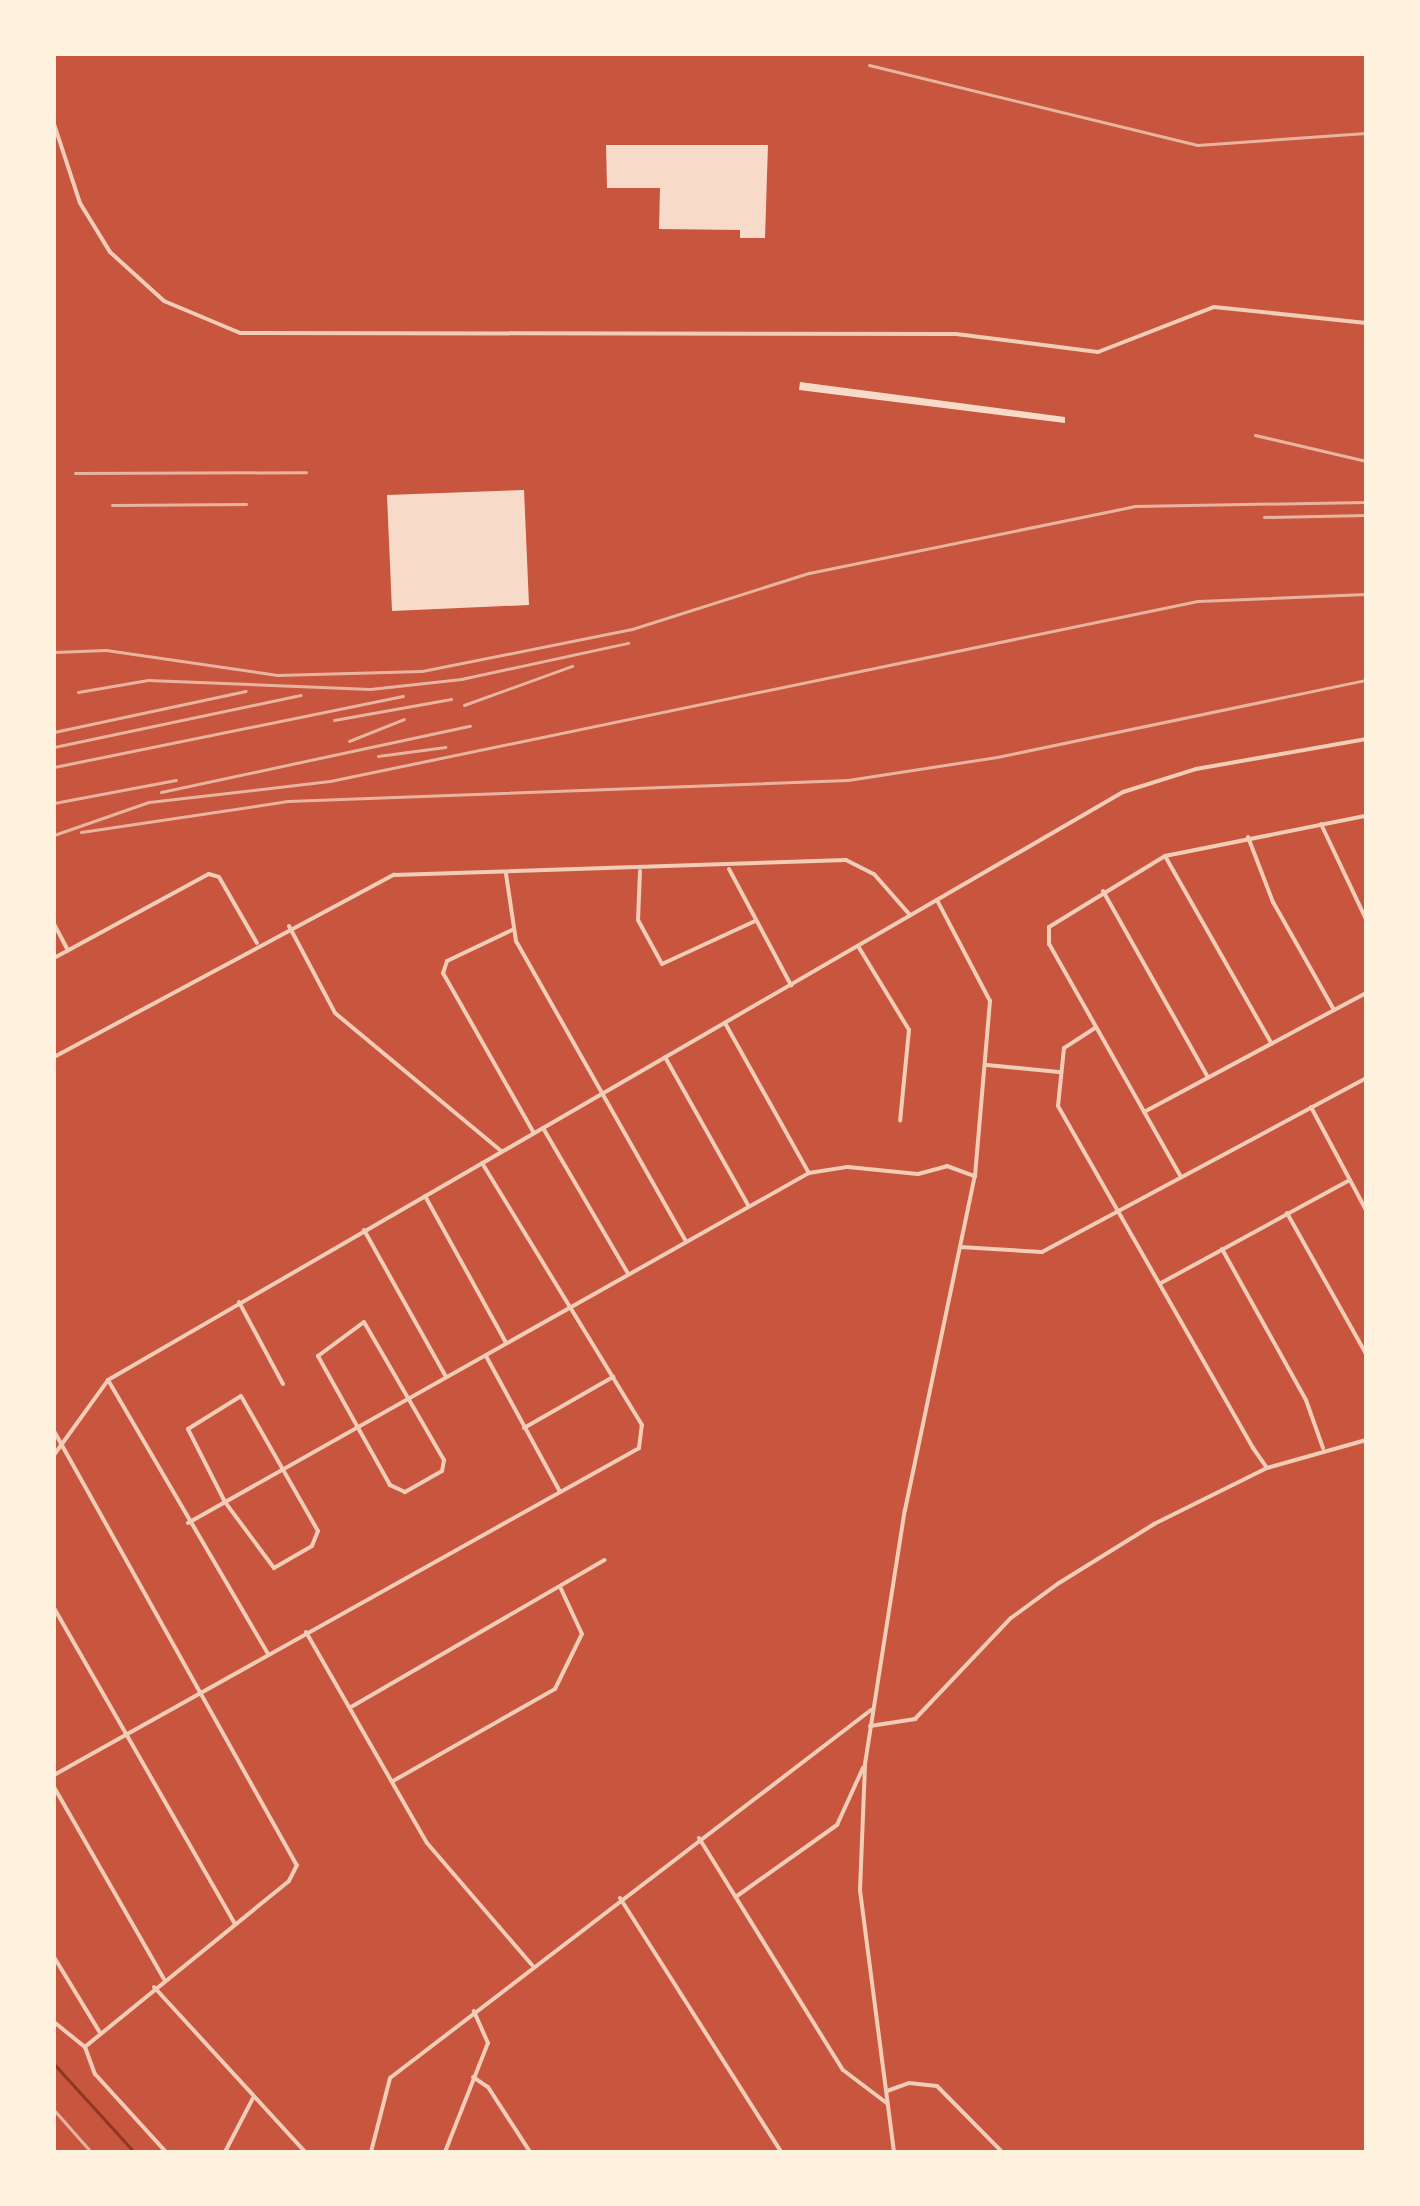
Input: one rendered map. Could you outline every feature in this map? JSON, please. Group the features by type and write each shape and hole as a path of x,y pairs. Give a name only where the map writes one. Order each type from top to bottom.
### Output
{"street":[{"path":"54,124 80,203 110,252 164,301 240,333 956,334 1098,352 1214,307 1366,323"},
{"path":"54,1455 108,1380 1138,785 1366,739"},
{"path":"1181,1177 1047,938 1056,920 1165,856 1248,837 1366,816"},
{"path":"1321,824 1366,919"},
{"path":"1248,837 1273,902 1334,1010"},
{"path":"1165,856 1272,1044"},
{"path":"54,1057 382,877 729,869 855,862 910,915"},
{"path":"729,869 791,985"},
{"path":"640,871 638,920 662,964 755,921"},
{"path":"54,958 195,876 214,874 257,943"},
{"path":"506,874 512,930 685,1240"},
{"path":"1103,891 1209,1078"},
{"path":"894,2152 860,1890 865,1764 905,1510 975,1176 987,1065 987,986 937,900"},
{"path":"54,924 68,950"},
{"path":"289,926 335,1013 501,1151"},
{"path":"512,930 447,961 443,973 534,1133"},
{"path":"858,946 909,1030 900,1121"},
{"path":"1144,1112 1366,993"},
{"path":"725,1023 809,1173"},
{"path":"1095,1028 1064,1048 1059,1072 1058,1106 1116,1212 1161,1283 1267,1468"},
{"path":"665,1057 748,1206"},
{"path":"987,1065 1059,1072"},
{"path":"960,1247 1029,1255 1366,1078"},
{"path":"1311,1107 1366,1210"},
{"path":"543,1128 627,1272"},
{"path":"54,1775 639,1448 642,1425 567,1307 482,1162"},
{"path":"188,1523 355,1424 486,1356 627,1272 809,1173 848,1167 918,1174 947,1166 975,1176"},
{"path":"1161,1283 1350,1180"},
{"path":"425,1196 506,1343"},
{"path":"1287,1213 1366,1354"},
{"path":"364,1230 446,1377"},
{"path":"1222,1249 1306,1400 1323,1448"},
{"path":"239,1302 283,1384"},
{"path":"356,1323 368,1325 408,1395 445,1464 410,1490 390,1485 318,1356 356,1323"},
{"path":"486,1356 559,1490"},
{"path":"524,1428 613,1377"},
{"path":"108,1380 188,1523 268,1654"},
{"path":"244,1398 283,1467 318,1531 312,1546 269,1567 225,1502 188,1429 195,1420 244,1398"},
{"path":"54,1431 297,1865 289,1881 99,2031 85,2047"},
{"path":"870,1726 915,1719 1011,1618 1059,1583 1154,1524 1267,1468 1323,1448 1366,1440"},
{"path":"351,1707 561,1589 605,1560"},
{"path":"393,1781 555,1689 582,1634 561,1589"},
{"path":"54,1608 235,1924"},
{"path":"306,1632 436,1857 532,1965"},
{"path":"371,2152 390,2078 532,1965 873,1708"},
{"path":"737,1896 837,1825 865,1764"},
{"path":"54,1787 164,1979"},
{"path":"699,1838 843,2070 888,2104"},
{"path":"620,1898 781,2152"},
{"path":"54,1957 99,2031"},
{"path":"154,1987 305,2152"},
{"path":"445,2152 489,2038 474,2011"},
{"path":"54,2022 85,2047 95,2074 166,2152"},
{"path":"473,2077 488,2087 530,2152"},
{"path":"886,2091 909,2083 937,2086 1002,2152"},
{"path":"225,2152 253,2098"}],"building":[{"path":"606,145 768,145 765,238 740,238 740,230 659,229 660,188 607,188"},
{"path":"800,382 1065,417 1065,423 799,390"},
{"path":"524,490 529,605 392,611 387,495"}],"waterway":[{"path":"54,2064 134,2152"}],"railway":[{"path":"869,65 1197,145 1366,133"},
{"path":"1255,435 1366,461"},
{"path":"75,473 306,472"},
{"path":"54,652 106,650 277,675 422,671 632,629 809,573 1134,506 1366,502"},
{"path":"112,505 246,504"},
{"path":"1264,517 1366,515"},
{"path":"54,835 149,802 330,781 1198,601 1366,594"},
{"path":"78,692 148,680 370,689 461,679 628,643"},
{"path":"464,705 572,666"},
{"path":"81,832 288,801 848,780 997,757 1366,680"},
{"path":"54,732 246,691"},
{"path":"54,747 301,695"},
{"path":"54,767 403,696"},
{"path":"334,720 451,699"},
{"path":"349,741 404,719"},
{"path":"161,792 470,726"},
{"path":"378,756 445,747"},
{"path":"54,803 176,780"},
{"path":"54,2110 91,2152"}]}
